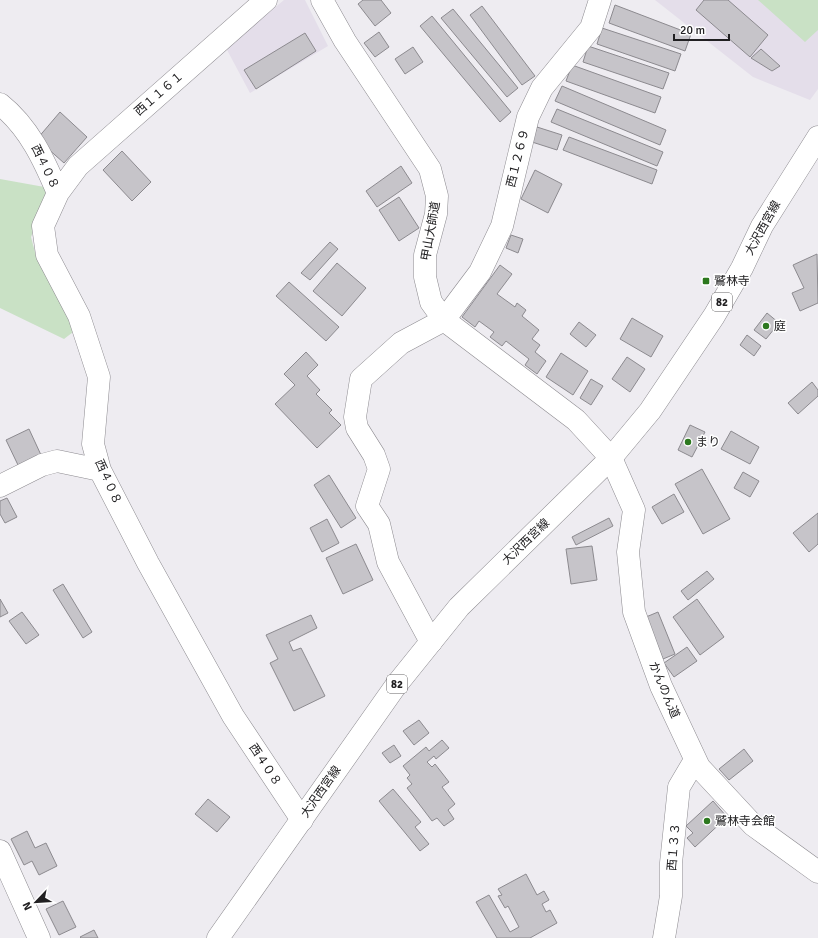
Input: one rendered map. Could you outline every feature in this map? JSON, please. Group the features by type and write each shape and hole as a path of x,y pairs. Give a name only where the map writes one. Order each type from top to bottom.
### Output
{"street":[{"name":"西１１６１","path":"58,193 78,166 266,0"},
{"name":"甲山大師道","path":"322,0 345,42 430,169 437,196 436,214 425,255 425,277 431,302 444,320 576,420 611,458"},
{"name":"西１２６９","path":"444,320 480,272 502,226 528,117 542,88 591,28 600,0"},
{"name":"西４０８","path":"0,104 11,113 39,150 58,193 43,226 47,255 79,316 99,377 93,444 100,470 148,563 233,716 302,820"},
{"name":"大沢西宮線","path":"218,938 397,684 459,607 611,458 650,411 714,316 742,268 762,226 818,137"},
{"path":"431,642 388,562 379,524 367,506 379,469 374,455 357,428 355,416 361,379 401,343 444,320"},
{"name":"かんのん道","path":"611,458 634,510 628,552 634,612 661,686 695,760 699,767 753,825 818,872"},
{"path":"0,486 42,465 57,461 100,470"},
{"name":"西１３３","path":"664,938 671,896 672,863 679,787 695,760"},
{"path":"0,852 39,938"}],"shaded area":[{"path":"284,0 305,0 328,46 250,93 226,48"},
{"path":"655,0 818,0 818,89 810,100 753,77"}],"green space":[{"path":"758,0 818,0 818,30 805,42"},
{"path":"0,179 50,188 31,237 36,256 81,326 64,339 0,308"}],"building":[{"path":"363,0 381,0 391,13 375,26 358,4"},
{"path":"704,0 728,0 768,35 750,57 696,10"},
{"path":"615,5 691,34 685,51 609,23"},
{"path":"482,6 535,76 522,85 470,15"},
{"path":"453,9 518,88 507,97 441,18"},
{"path":"432,16 511,112 500,122 420,26"},
{"path":"602,28 681,54 675,71 597,44"},
{"path":"379,32 389,47 375,57 364,43"},
{"path":"305,33 316,51 256,89 244,70"},
{"path":"588,46 669,73 663,89 583,62"},
{"path":"413,47 423,62 405,74 395,59"},
{"path":"761,49 780,66 772,71 751,58"},
{"path":"572,65 661,97 655,113 566,81"},
{"path":"562,86 666,130 660,145 555,101"},
{"path":"557,109 663,152 657,166 551,122"},
{"path":"60,112 87,137 64,163 37,139"},
{"path":"537,127 562,135 557,150 532,142"},
{"path":"569,137 657,170 652,184 563,150"},
{"path":"122,151 151,182 132,201 103,170"},
{"path":"401,166 412,183 377,207 366,191"},
{"path":"535,170 562,184 548,213 521,199"},
{"path":"399,197 419,228 399,241 379,210"},
{"path":"511,235 523,239 518,253 506,248"},
{"path":"330,242 338,249 310,280 301,273"},
{"path":"817,254 818,303 800,311 792,293 804,288 793,265"},
{"path":"337,263 366,288 342,316 313,291"},
{"path":"500,265 512,274 497,294 515,307 517,303 526,310 522,316 539,330 532,339 540,345 535,352 546,361 537,374 525,365 529,359 506,341 502,346 490,337 494,332 479,321 475,327 462,317"},
{"path":"289,282 339,327 326,341 276,296"},
{"path":"767,313 779,323 766,339 754,330"},
{"path":"632,318 663,336 651,357 620,339"},
{"path":"579,322 596,335 586,347 570,334"},
{"path":"747,335 761,346 754,356 740,345"},
{"path":"306,352 318,365 307,376 320,390 316,394 332,410 329,413 341,425 317,448 275,404 295,385 284,374"},
{"path":"561,353 588,371 573,395 546,377"},
{"path":"627,357 645,369 630,392 612,379"},
{"path":"591,379 603,386 591,405 580,398"},
{"path":"812,382 818,390 818,396 798,414 788,403"},
{"path":"690,425 705,432 692,457 678,450"},
{"path":"29,429 41,455 18,465 6,440"},
{"path":"731,431 759,447 750,464 721,449"},
{"path":"702,469 730,519 703,534 675,484"},
{"path":"743,472 759,481 750,497 734,488"},
{"path":"329,475 356,518 341,528 314,485"},
{"path":"674,494 684,512 662,524 652,507"},
{"path":"7,498 17,517 5,523 0,514 0,501"},
{"path":"818,513 818,544 809,552 793,533"},
{"path":"609,518 613,526 576,545 572,537"},
{"path":"327,519 339,543 322,552 310,528"},
{"path":"356,544 373,580 343,594 326,558"},
{"path":"592,546 597,580 571,584 566,549"},
{"path":"707,571 714,579 688,600 681,591"},
{"path":"63,584 92,632 83,638 53,590"},
{"path":"0,599 8,613 0,617"},
{"path":"697,599 724,637 700,655 673,617"},
{"path":"22,612 39,635 26,644 9,621"},
{"path":"658,612 675,654 663,659 646,617"},
{"path":"311,615 317,628 289,642 293,651 301,648 325,696 294,711 270,663 278,659 266,635"},
{"path":"687,647 697,661 674,677 664,663"},
{"path":"419,720 429,733 414,745 403,731"},
{"path":"442,740 449,748 436,759 434,756 427,762 432,767 435,764 449,782 442,787 455,804 448,810 454,819 444,826 437,818 432,821 407,788 412,784 407,778 410,775 403,766 426,747 429,751"},
{"path":"394,745 401,756 390,763 382,753"},
{"path":"744,749 753,761 729,780 719,769"},
{"path":"393,789 421,822 415,827 429,844 420,851 379,801"},
{"path":"208,799 230,817 217,832 195,814"},
{"name":"鷲林寺会館","path":"713,801 727,817 695,847 687,838 693,833 686,826"},
{"path":"27,831 35,848 46,843 57,866 39,875 32,861 24,865 11,839"},
{"path":"526,874 537,895 544,891 549,900 542,904 546,912 550,910 557,923 530,938 497,938 476,902 489,895 510,932 519,927 508,906 505,908 498,896 502,895 498,889"},
{"path":"63,901 76,927 59,935 46,909"},
{"path":"94,930 98,938 80,937"}],"place":[{"name":"鷲林寺","path":"706,281"},
{"name":"庭","path":"766,326"},
{"name":"まり","path":"688,442"},
{"name":"鷲林寺会館","path":"707,821"}]}
